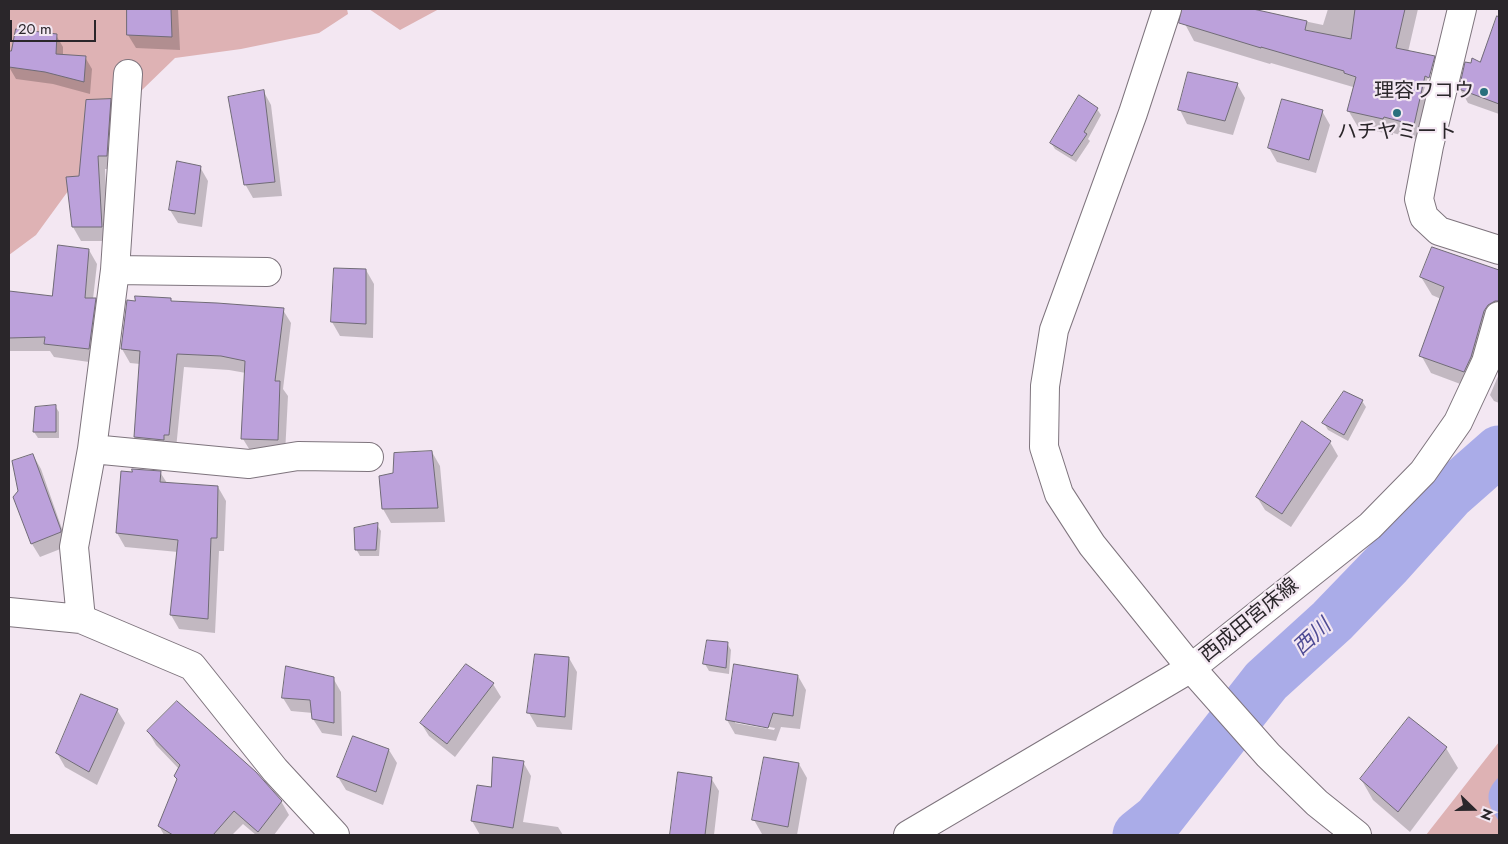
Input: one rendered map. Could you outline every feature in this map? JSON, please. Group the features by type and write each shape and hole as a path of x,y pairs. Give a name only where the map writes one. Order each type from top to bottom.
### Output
{"street":[{"path":"1167,9 1133,113 1054,330 1045,386 1044,447 1059,494 1092,545 1192,668 1268,755 1317,803 1357,835"},
{"path":"1462,9 1429,146 1419,199 1424,217 1439,231 1499,250"},
{"path":"80,619 74,547 92,449 116,270 128,74"},
{"path":"116,270 267,272"},
{"name":"西成田宮床線","path":"908,835 1192,668 1370,526 1423,472 1458,422 1486,362 1499,316"},
{"path":"92,449 249,464 298,456 369,457"},
{"path":"9,612 80,619 192,666 275,770 335,835"}],"shaded area":[{"path":"9,9 347,9 348,14 319,33 241,49 175,58 141,91 36,235 9,255"},
{"path":"369,9 439,9 400,30"},
{"path":"1499,742 1499,835 1426,835"}],"water":[{"path":"1499,777 1499,821 1490,804 1489,793"}],"building":[{"path":"127,9 171,9 172,37 127,35"},
{"path":"1182,9 1253,9 1307,21 1305,30 1351,39 1355,9 1405,9 1396,48 1435,56 1429,78 1425,76 1414,125 1384,117 1383,119 1347,111 1356,77 1344,73 1344,71 1179,23"},
{"path":"1497,16 1499,17 1499,104 1459,89 1465,62 1471,63 1472,58 1480,62"},
{"path":"16,29 57,34 56,54 86,56 84,82 45,72 9,67 9,51 11,51"},
{"path":"1188,72 1238,83 1225,121 1178,110"},
{"path":"264,90 275,182 244,185 228,97"},
{"path":"1079,95 1098,108 1084,132 1087,134 1072,156 1050,143"},
{"path":"111,99 107,156 98,156 102,227 72,227 66,177 79,176 86,100"},
{"path":"1282,99 1323,110 1309,160 1268,148"},
{"path":"177,161 201,166 195,214 169,210"},
{"path":"58,245 89,249 85,298 96,298 89,349 44,344 45,337 9,338 9,291 52,296"},
{"path":"1432,247 1499,270 1499,301 1488,305 1484,311 1471,357 1464,372 1419,356 1444,287 1420,277"},
{"path":"334,268 366,269 366,324 331,322"},
{"path":"135,296 171,298 171,301 284,308 275,381 280,381 278,440 241,439 245,361 221,356 177,354 169,435 164,435 164,440 134,437 140,351 121,349 127,300 135,301"},
{"path":"1344,391 1363,400 1344,435 1322,423"},
{"path":"56,405 56,432 33,432 35,407"},
{"path":"1302,421 1331,441 1282,514 1256,497"},
{"path":"432,451 438,508 382,509 379,476 393,473 394,453"},
{"path":"33,454 61,532 31,544 13,497 18,491 12,461"},
{"path":"132,469 161,471 160,482 218,486 217,538 211,538 208,619 170,615 178,540 116,533 121,471 132,472"},
{"path":"378,523 376,550 355,550 354,528"},
{"path":"707,640 728,642 726,668 703,664"},
{"path":"535,654 569,657 565,717 527,713"},
{"path":"466,664 494,683 447,744 420,723"},
{"path":"734,664 798,675 793,716 773,713 768,728 726,720"},
{"path":"286,666 334,677 334,723 312,719 310,700 282,698"},
{"path":"81,694 118,709 89,772 56,753"},
{"path":"177,701 256,772 282,801 258,832 234,811 213,835 173,835 158,826 177,779 174,776 180,765 147,731"},
{"path":"1409,717 1447,747 1398,812 1360,779"},
{"path":"353,736 389,749 376,792 337,777"},
{"path":"493,757 524,761 513,828 471,821 477,785 491,787"},
{"path":"764,757 799,763 788,827 752,820"},
{"path":"678,772 712,777 705,835 670,835"}],"waterway":[{"name":"西川","path":"1138,835 1158,819 1266,681 1332,621 1388,563 1450,494 1499,451"}],"place":[{"name":"理容ワコウ","path":"1484,92"},
{"name":"ハチヤミート","path":"1397,113"}]}
